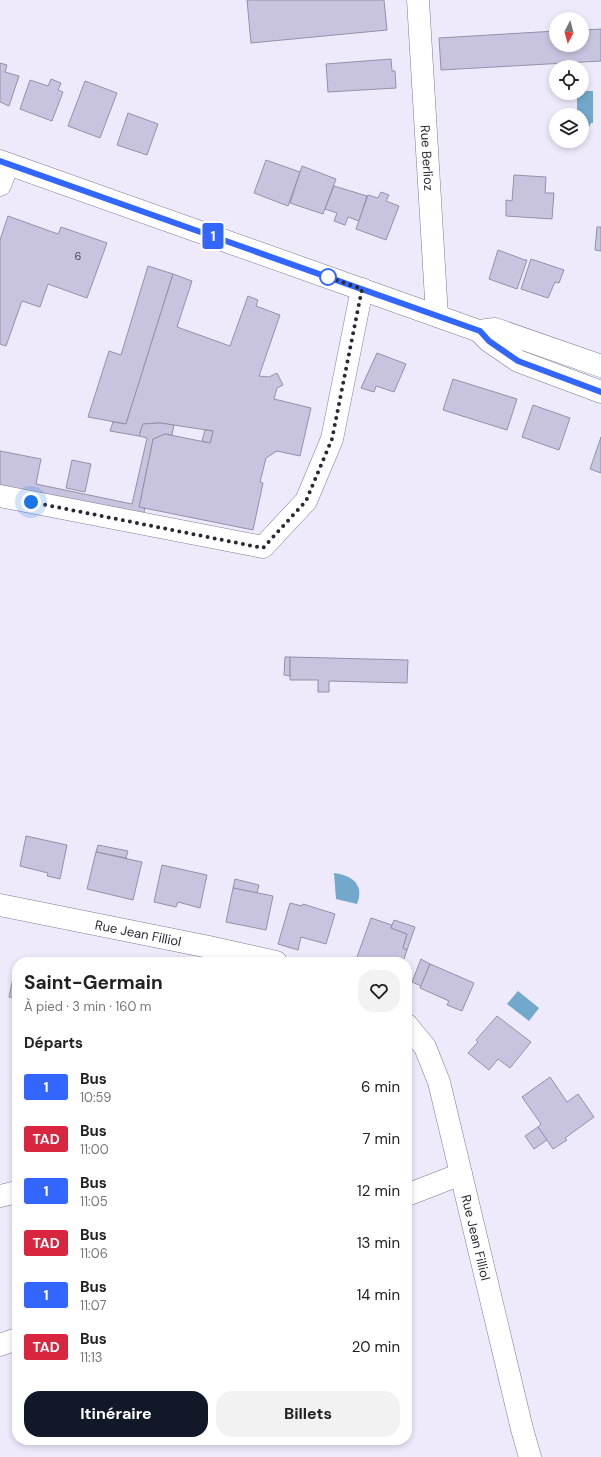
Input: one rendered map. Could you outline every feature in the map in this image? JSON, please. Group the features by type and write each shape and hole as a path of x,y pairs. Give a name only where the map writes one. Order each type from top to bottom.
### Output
{"street":[{"name":"Rue Berlioz","path":"418,0 437,316"},
{"path":"0,185 4,162 480,331 495,329 601,366"},
{"path":"0,496 263,548 306,501 332,439 362,289"},
{"path":"480,331 489,341 518,361 601,392"},
{"name":"Rue Jean Filliol","path":"0,905 215,955 232,957"},
{"name":"Rue Jean Filliol","path":"412,1031 425,1047 440,1082 520,1422 530,1457"},
{"path":"412,1193 461,1174"},
{"path":"0,1196 12,1193"},
{"path":"0,1345 12,1341"}],"water":[{"path":"589,91 593,91 593,123 591,123 589,127 589,108 577,108 577,100 589,100"},
{"path":"334,873 351,878 358,886 359,897 357,904 336,899"},
{"path":"518,991 539,1008 529,1021 507,1004"}],"building":[{"path":"247,0 384,0 387,30 251,43"},
{"path":"601,29 601,61 549,60 549,64 441,70 439,38 549,31 549,52 589,52 589,30"},
{"path":"391,59 392,71 395,71 396,88 328,92 326,64"},
{"path":"0,63 7,65 5,72 19,76 9,106 0,102"},
{"path":"51,79 61,83 58,90 63,92 52,121 20,109 30,80 48,86"},
{"path":"85,81 117,93 100,138 68,126"},
{"path":"128,113 158,124 147,155 117,145"},
{"path":"266,160 300,172 288,206 254,193"},
{"path":"302,166 336,179 323,214 290,203"},
{"path":"514,175 546,177 545,193 554,193 552,219 506,216 506,200 512,201"},
{"path":"334,186 367,196 359,221 348,217 345,225 334,221 337,213 325,209"},
{"path":"381,192 389,195 386,201 399,206 386,240 356,229 368,195 378,198"},
{"path":"8,216 58,234 61,227 107,243 87,298 48,284 40,307 22,301 6,346 0,344 0,240"},
{"path":"597,227 601,227 601,251 595,250"},
{"path":"498,250 527,260 517,289 489,279"},
{"path":"531,259 564,270 559,283 555,282 548,298 521,289"},
{"path":"148,266 173,274 126,424 88,417 109,351 121,355"},
{"path":"173,274 192,281 177,327 230,346 248,296 258,300 256,306 280,315 259,376 269,377 277,373 283,385 277,388 274,399 311,408 300,456 277,451 266,458 260,482 263,483 253,530 139,507 153,439 165,434 210,443 213,431 160,423 143,424 139,436 110,431 113,422 126,424"},
{"path":"377,353 406,364 394,392 376,386 374,392 361,388"},
{"path":"453,379 517,399 507,430 443,410"},
{"path":"533,405 570,418 559,450 522,437"},
{"path":"160,423 174,425 172,435 165,434 153,439 139,507 145,508 143,516 0,487 0,451 41,459 36,484 132,504 147,438 139,436 143,424"},
{"path":"205,430 213,431 210,443 202,441"},
{"path":"601,437 601,473 590,469"},
{"path":"72,460 91,464 85,492 66,488"},
{"path":"285,657 290,657 290,676 284,675"},
{"path":"290,657 408,660 407,683 329,681 329,692 318,692 318,680 290,680"},
{"path":"26,836 67,845 60,879 47,876 48,873 20,866"},
{"path":"98,845 128,851 126,858 96,852"},
{"path":"96,852 142,862 133,900 87,889"},
{"path":"162,865 207,875 200,908 178,902 176,907 154,902"},
{"path":"235,879 259,885 257,893 233,888"},
{"path":"233,888 273,896 266,930 226,922"},
{"path":"290,903 302,906 303,904 335,914 326,944 301,937 298,950 278,944"},
{"path":"371,918 392,925 391,928 407,934 403,948 407,950 405,957 357,957"},
{"path":"394,920 415,927 407,950 403,948 407,934 391,928"},
{"path":"421,959 430,964 421,986 412,982"},
{"path":"430,964 474,983 462,1011 447,1005 449,1001 420,988"},
{"path":"12,982 12,997 9,997"},
{"path":"497,1016 531,1042 510,1068 498,1059 489,1070 468,1053 478,1042 476,1040"},
{"path":"550,1077 567,1102 578,1094 594,1117 565,1138 567,1140 553,1149 538,1127 541,1124 522,1097"},
{"path":"538,1127 547,1140 534,1149 525,1136"}],"bus line":[{"name":"1","path":"0,161 480,331 489,341 518,361 601,392"}],"route":[{"path":"31,502 263,548 306,501 332,439 362,289 328,277"}]}
